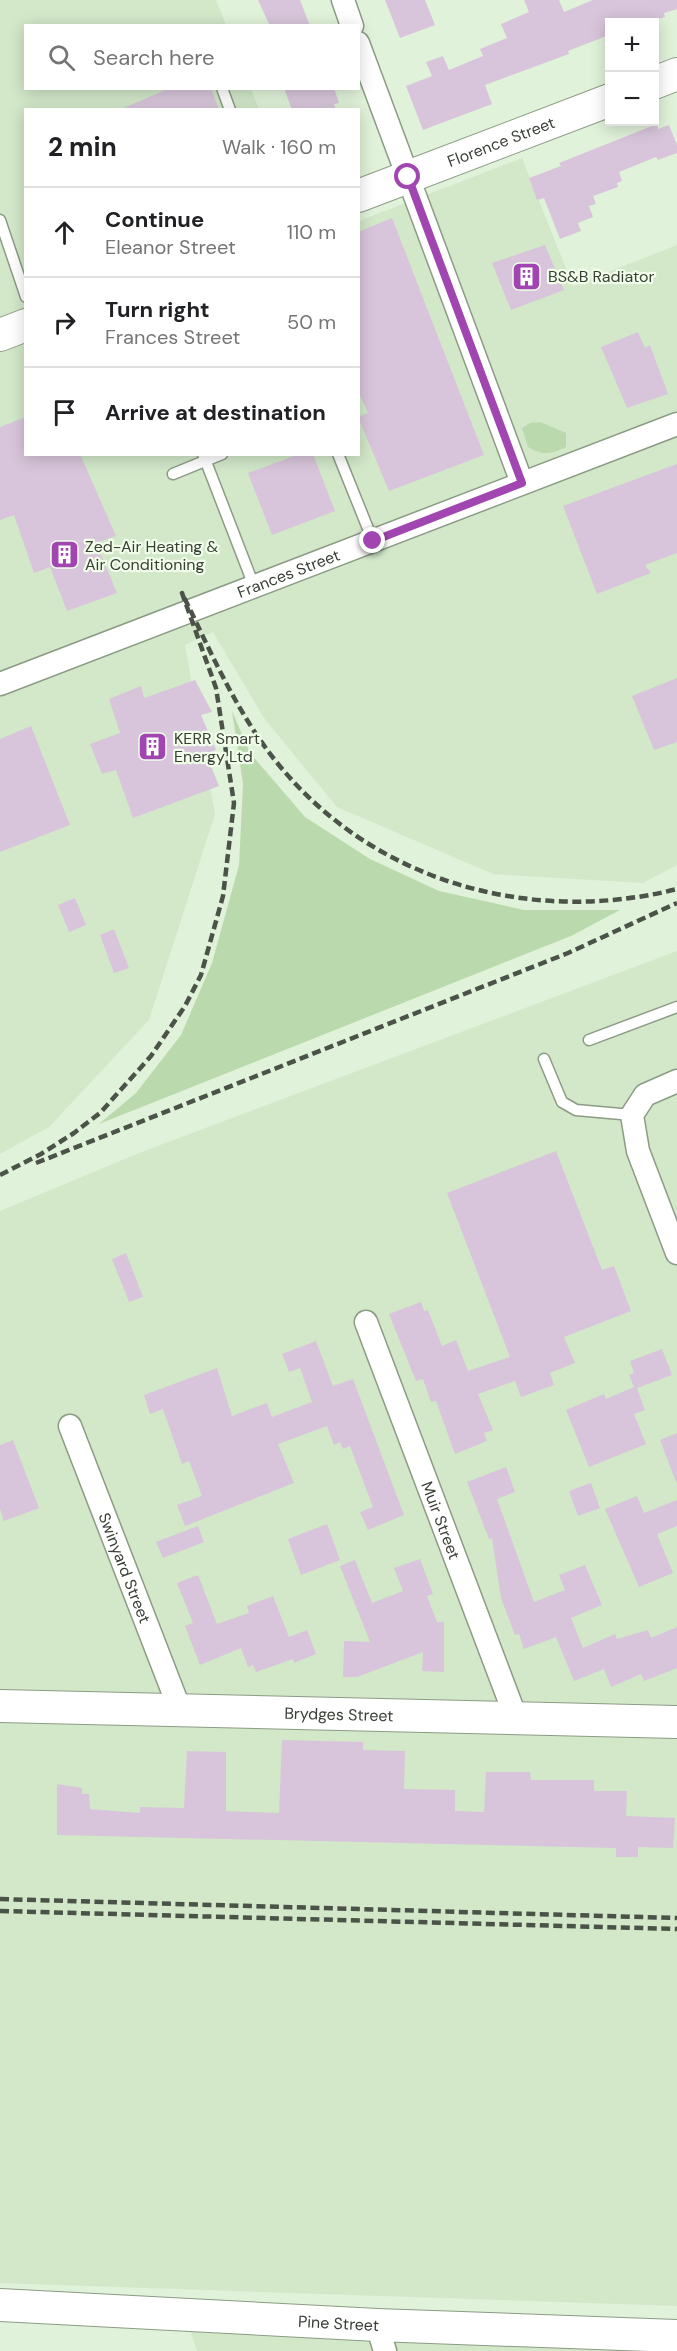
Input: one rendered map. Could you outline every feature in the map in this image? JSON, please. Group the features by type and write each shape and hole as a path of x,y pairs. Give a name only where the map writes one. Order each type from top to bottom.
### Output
{"street":[{"path":"343,0 351,24"},
{"path":"360,48 522,483"},
{"path":"659,81 677,74"},
{"name":"Florence Street","path":"360,195 605,102"},
{"path":"0,335 24,326"},
{"name":"Frances Street","path":"0,684 677,424"},
{"path":"677,1081 645,1095 632,1115 638,1151 677,1253"},
{"name":"Muir Street","path":"366,1322 516,1718"},
{"name":"Swinyard Street","path":"70,1426 180,1710"},
{"name":"Brydges Street","path":"0,1706 677,1722"},
{"name":"Pine Street","path":"0,2305 381,2338 677,2336"}],"lane":[{"path":"223,90 229,108"},
{"path":"0,220 24,291"},
{"path":"339,456 373,541"},
{"path":"173,474 204,458 254,586"},
{"path":"589,1040 677,1007"},
{"path":"544,1059 562,1102 576,1110 632,1115"}],"shaded area":[{"path":"0,0 216,0 226,24 24,24 24,90 251,90 259,108 24,108 24,456 360,456 360,221 522,158 573,286 677,245 677,865 643,883 493,874 337,807 264,718 213,632 185,645 215,814 149,1020 49,1127 0,1154"},
{"path":"540,422 566,433 566,447 547,453 528,447 522,428 530,423"},
{"path":"232,711 250,753 305,817 370,859 439,891 524,910 620,910 571,936 99,1124 136,1093 181,1035 212,963 239,865 243,784"},
{"path":"677,951 677,2306 0,2283 0,1211 139,1153"},
{"path":"188,2324 651,2351 197,2351"}],"building":[{"path":"258,0 300,0 309,24 269,24"},
{"path":"385,0 425,0 435,25 400,38"},
{"path":"524,0 559,0 564,12 593,0 677,0 677,9 664,13 665,17 659,19 605,18 605,37 568,51 569,54 485,85 492,104 423,130 406,86 432,76 426,62 443,56 449,70 483,56 480,49 507,38 501,24 529,12"},
{"path":"165,90 212,90 218,108 124,108"},
{"path":"285,90 335,90 339,103 334,104 335,108 291,108"},
{"path":"669,125 677,145 677,153 658,160 656,157 619,172 622,181 617,183 618,187 593,196 596,204 589,206 593,217 578,223 581,231 560,239 544,198 537,200 529,178 561,166 559,163 652,126 657,126 658,129"},
{"path":"392,218 484,455 389,491 360,422 360,416 368,413 360,395 360,231"},
{"name":"BS&B Radiator","path":"545,245 564,290 511,310 492,263"},
{"path":"638,332 645,348 650,345 668,394 627,408 601,347"},
{"path":"24,418 24,456 81,456 116,536 96,543 117,593 67,611 50,567 34,573 14,515 0,520 0,427"},
{"path":"295,456 314,456 335,511 272,535 248,473"},
{"path":"677,464 677,553 645,565 651,573 597,594 563,506"},
{"path":"677,678 677,742 654,750 632,696"},
{"name":"KERR Smart Energy Ltd","path":"195,680 212,712 201,715 216,750 206,754 219,786 133,818 116,770 102,774 90,744 120,733 109,699 141,686 144,698"},
{"path":"31,726 70,825 0,852 0,739"},
{"path":"75,898 86,925 69,932 58,905"},
{"path":"114,929 129,968 114,973 100,935"},
{"path":"556,1151 602,1270 614,1266 631,1311 564,1337 575,1363 550,1373 554,1385 521,1397 515,1381 478,1394 493,1430 484,1433 487,1441 455,1454 436,1401 431,1402 423,1379 416,1381 389,1314 421,1302 424,1311 428,1310 442,1346 456,1340 468,1371 510,1357 447,1193"},
{"path":"126,1253 143,1297 129,1302 112,1259"},
{"path":"316,1341 333,1386 353,1379 404,1515 368,1530 360,1512 373,1507 350,1446 343,1449 340,1442 334,1445 327,1426 278,1444 294,1483 185,1526 177,1505 202,1496 189,1461 182,1464 163,1409 150,1414 144,1395 217,1368 232,1416 267,1403 272,1417 312,1402 300,1368 289,1372 282,1354"},
{"path":"662,1349 672,1375 637,1388 645,1410 634,1414 646,1444 589,1467 566,1410 604,1394 606,1399 634,1387 629,1375 634,1373 630,1361"},
{"path":"677,1433 677,1482 676,1482 660,1440"},
{"path":"13,1440 39,1508 4,1521 0,1509 0,1445"},
{"path":"506,1467 515,1492 497,1499 534,1602 565,1590 559,1575 585,1565 602,1605 571,1618 583,1648 615,1634 617,1639 648,1630 651,1638 677,1627 677,1668 644,1681 641,1674 611,1687 604,1669 574,1681 556,1637 524,1649 519,1634 515,1635 501,1598 492,1538 489,1539 467,1482"},
{"path":"591,1483 600,1508 578,1516 569,1491"},
{"path":"637,1496 644,1513 677,1500 677,1526 657,1534 673,1573 639,1587 605,1509"},
{"path":"327,1524 340,1560 301,1575 288,1539"},
{"path":"198,1526 204,1542 163,1558 156,1542"},
{"path":"420,1559 433,1594 427,1596 437,1622 444,1622 444,1672 422,1671 423,1652 357,1677 343,1677 344,1641 370,1642 340,1566 355,1560 372,1603 403,1591 394,1568"},
{"path":"198,1575 217,1624 249,1613 247,1606 273,1596 289,1637 307,1630 316,1654 294,1663 293,1659 256,1672 253,1665 248,1667 241,1648 200,1665 185,1626 193,1623 177,1583"},
{"path":"282,1740 363,1742 363,1750 405,1751 404,1789 455,1790 455,1811 484,1812 486,1772 530,1772 531,1780 594,1780 594,1791 627,1791 626,1816 675,1818 673,1848 638,1847 638,1857 616,1857 616,1848 57,1835 57,1784 82,1788 82,1794 89,1794 90,1809 140,1813 140,1807 184,1808 187,1751 226,1752 226,1811 279,1813"}],"railway":[{"path":"0,1175 41,1154 100,1113 151,1056 185,1006 201,975 223,896 234,803 216,688 182,593 227,685 268,751 284,771 323,810 366,842 413,867 463,886 516,897 569,902 623,899 677,889"},
{"path":"36,1163 568,953 677,903"},
{"path":"0,1899 677,1918"},
{"path":"0,1911 677,1929"}],"place":[{"name":"BS&B Radiator","path":"527,276"},
{"name":"Zed-Air Heating & Air Conditioning","path":"64,555"},
{"name":"KERR Smart Energy Ltd","path":"153,747"}],"route":[{"path":"373,541 522,483 408,177"}]}
